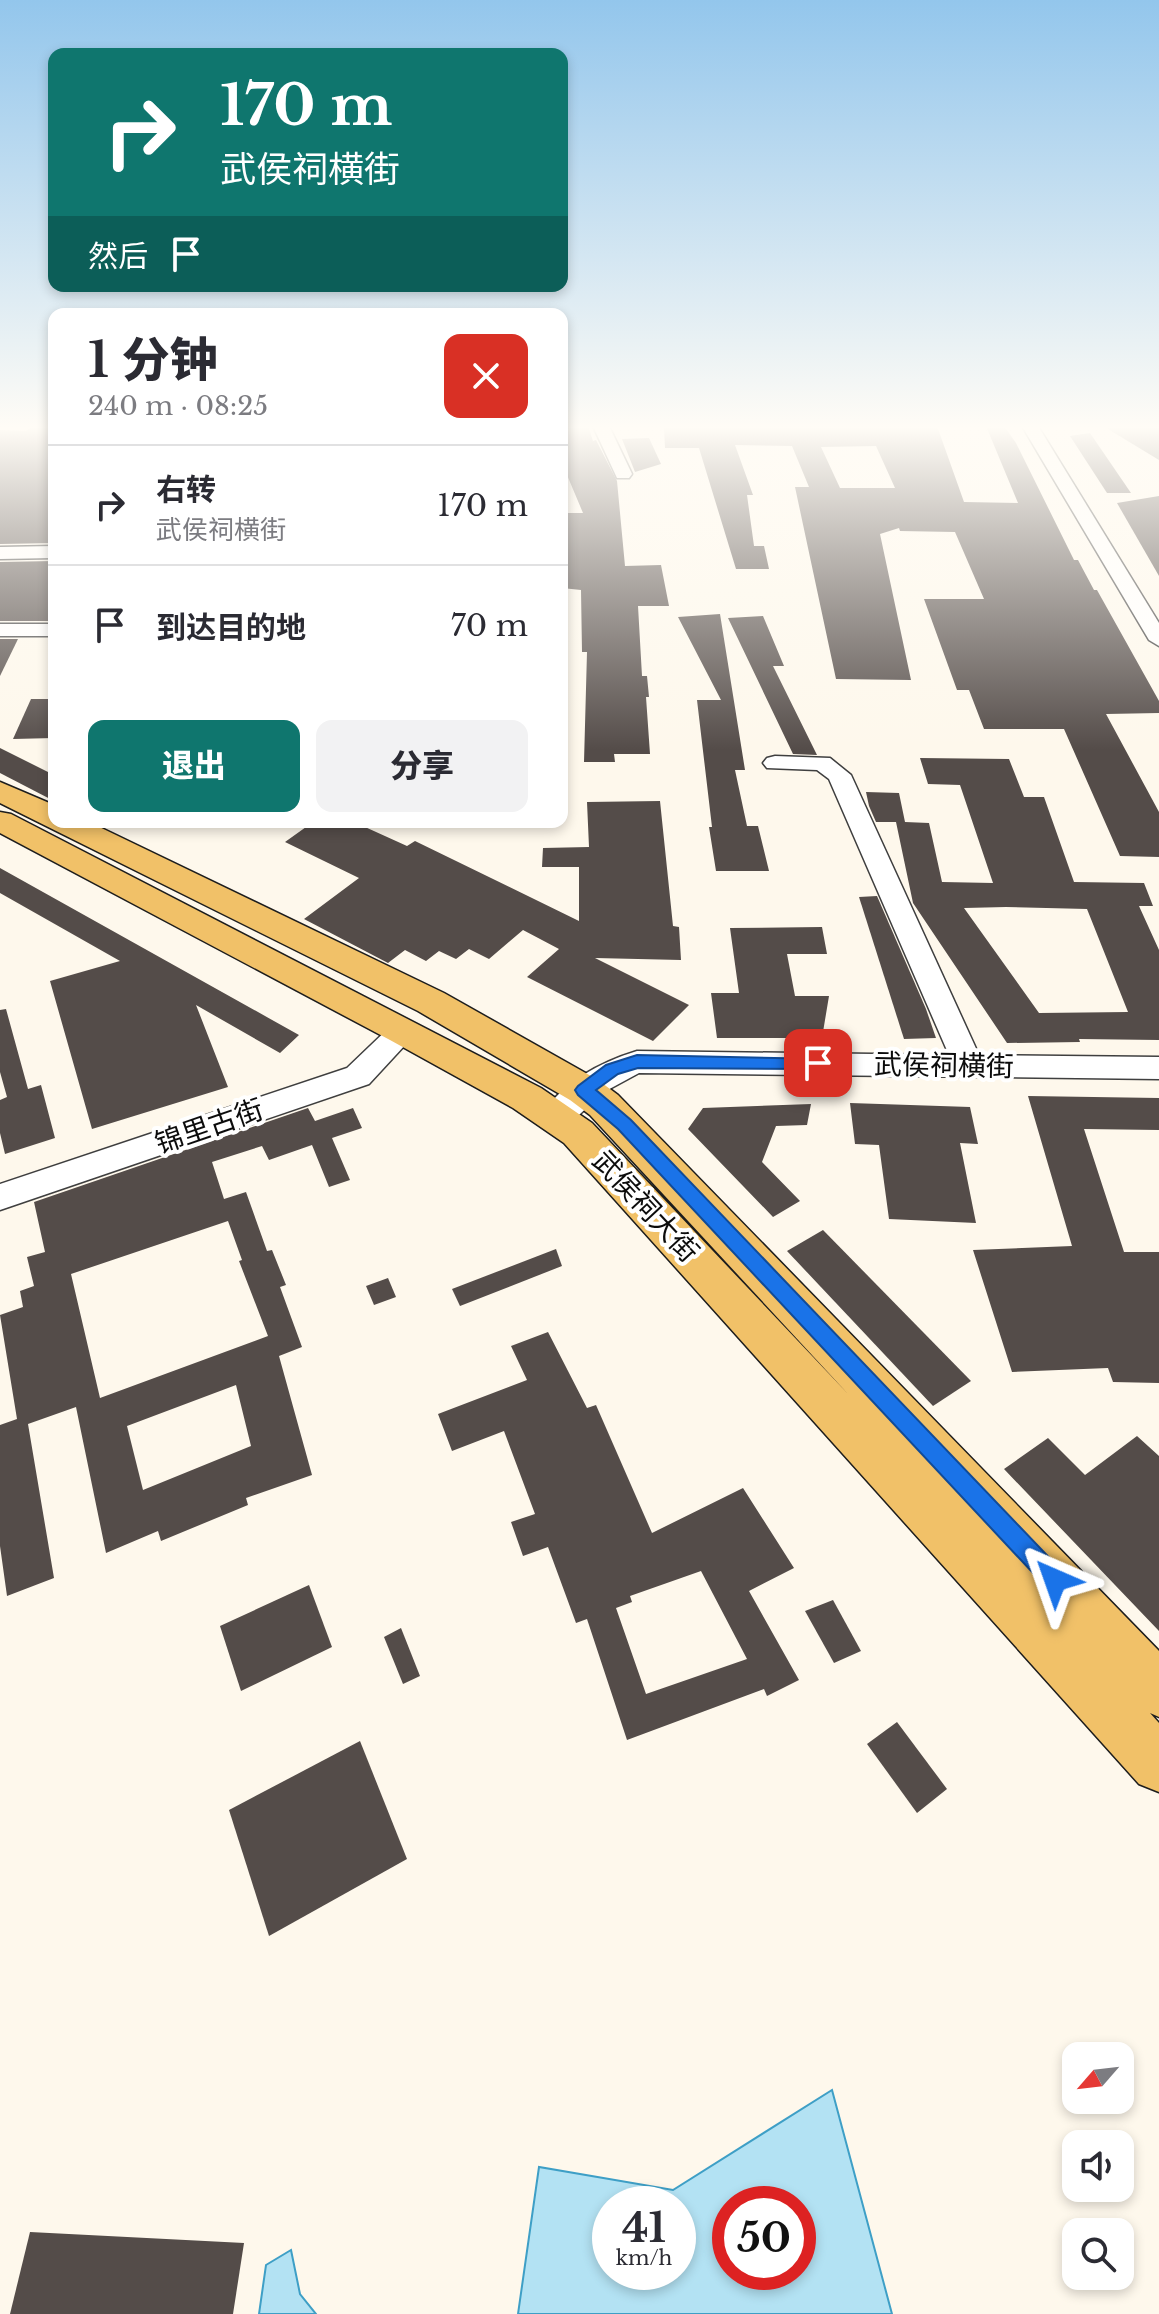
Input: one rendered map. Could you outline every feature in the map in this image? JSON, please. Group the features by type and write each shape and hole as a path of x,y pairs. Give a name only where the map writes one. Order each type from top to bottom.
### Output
{"main road":[{"name":"武侯祠大街","path":"0,791 48,812"},
{"name":"武侯祠大街","path":"0,821 403,1031 625,1125 1159,1690"},
{"name":"武侯祠大街","path":"84,828 431,1002 570,1104 595,1150 1159,1764"}],"street":[{"path":"1095,534 1159,640"},
{"path":"2,557 48,553"},
{"path":"0,630 48,630"},
{"path":"775,763 822,763 839,775 968,1065"},
{"name":"锦里古街","path":"0,1197 358,1076 403,1031"},
{"name":"武侯祠横街","path":"570,1104 612,1070 637,1062 1159,1068"}],"water":[{"path":"832,2090 892,2314 518,2314 539,2167 650,2186 592,2186 592,2290 696,2290 696,2186 679,2186"},
{"path":"291,2250 300,2294 316,2314 259,2314 266,2265"}],"building":[{"path":"0,534 48,534 48,543 0,544"},
{"path":"568,534 622,534 625,566 661,565 669,606 638,606 642,676 647,676 649,697 646,697 650,754 614,754 615,762 584,762 587,652 582,652 581,590 568,589"},
{"path":"725,534 752,534 754,546 764,546 769,569 736,569"},
{"path":"805,534 880,534 911,680 836,679"},
{"path":"956,534 1061,534 1074,560 1078,560 1094,590 1097,590 1159,701 1159,713 1106,714 1159,812 1159,857 1120,856 1064,729 984,729 969,690 957,690 924,599 984,599"},
{"path":"1135,534 1159,534 1159,576"},
{"path":"48,561 48,621 0,621 0,562"},
{"path":"720,614 745,770 735,770 747,826 758,826 769,871 716,871 697,700 721,700 678,617"},
{"path":"763,616 784,666 773,666 817,755 793,754 728,618"},
{"path":"0,639 18,639 0,676"},
{"path":"31,699 48,699 48,738 13,739"},
{"path":"0,748 48,772 48,798 0,773"},
{"path":"920,758 1009,759 1024,797 1044,797 1074,882 1144,883 1153,906 1139,906 1159,950 1159,1040 1079,1039 1080,1042 1007,1043 913,903 896,822 876,822 869,806 866,792 899,793 905,822 929,823 942,882 993,883 960,785 928,784","holes":["964,908 1087,909 1128,1012 1039,1013"]},
{"path":"660,801 673,926 679,927 681,960 595,958 689,1005 653,1041 527,977 559,949 523,930 489,959 469,949 456,959 439,951 426,961 405,950 388,963 304,919 359,878 285,842 305,828 367,828 407,846 415,841 579,921 579,867 542,867 543,848 589,847 587,802"},
{"path":"0,868 299,1035 280,1053 196,1005 228,1087 92,1129 50,981 120,961 0,893"},
{"path":"877,896 936,1038 904,1039 859,897"},
{"path":"822,927 827,954 787,954 795,996 829,996 822,1038 717,1038 711,993 739,993 730,928"},
{"path":"6,1009 28,1089 41,1085 55,1138 5,1154 0,1133 0,1100 7,1097 0,1072 0,1010"},
{"path":"1028,1096 1159,1098 1159,1130 1084,1129 1124,1252 1159,1252 1159,1383 1113,1382 1108,1368 1012,1372 973,1250 1072,1246"},
{"path":"850,1103 970,1107 978,1144 960,1143 976,1223 889,1219 879,1145 855,1144"},
{"path":"811,1104 807,1125 776,1126 762,1162 800,1201 773,1217 688,1129 703,1108"},
{"path":"308,1108 315,1121 353,1108 362,1128 332,1138 350,1180 329,1187 312,1145 269,1160 262,1146 212,1162 224,1199 246,1192 267,1251 272,1250 286,1285 280,1287 302,1347 279,1356 312,1475 246,1498 248,1505 161,1541 158,1531 106,1553 76,1407 28,1424 54,1578 7,1596 0,1546 0,1425 17,1419 0,1315 23,1307 20,1291 34,1286 27,1257 45,1252 34,1202","holes":["228,1221 242,1260 239,1261 268,1336 100,1398 71,1274","236,1385 251,1446 143,1490 127,1426"]},
{"path":"823,1230 971,1381 933,1406 787,1251"},
{"path":"556,1249 562,1266 460,1306 452,1289"},
{"path":"388,1278 396,1297 374,1305 366,1286"},
{"path":"548,1332 587,1408 596,1405 652,1533 743,1488 794,1568 749,1591 799,1680 767,1696 764,1689 627,1740 587,1619 576,1623 548,1547 523,1556 511,1522 535,1514 504,1431 452,1451 438,1414 527,1380 511,1346","holes":["701,1571 747,1659 646,1694 616,1608 632,1602 630,1596"]},
{"path":"1137,1436 1159,1456 1159,1631 1004,1469 1048,1438 1085,1475"},
{"path":"309,1585 332,1647 241,1691 220,1626"},
{"path":"833,1600 861,1651 834,1663 805,1611"},
{"path":"401,1628 420,1676 403,1684 384,1637"},
{"path":"897,1722 947,1789 917,1813 867,1744"},
{"path":"360,1741 407,1859 269,1936 229,1810"},
{"path":"30,2232 244,2243 233,2314 10,2314"}],"route":[{"path":"818,1063 637,1062 612,1070 584,1090 625,1125 1055,1580"}]}
